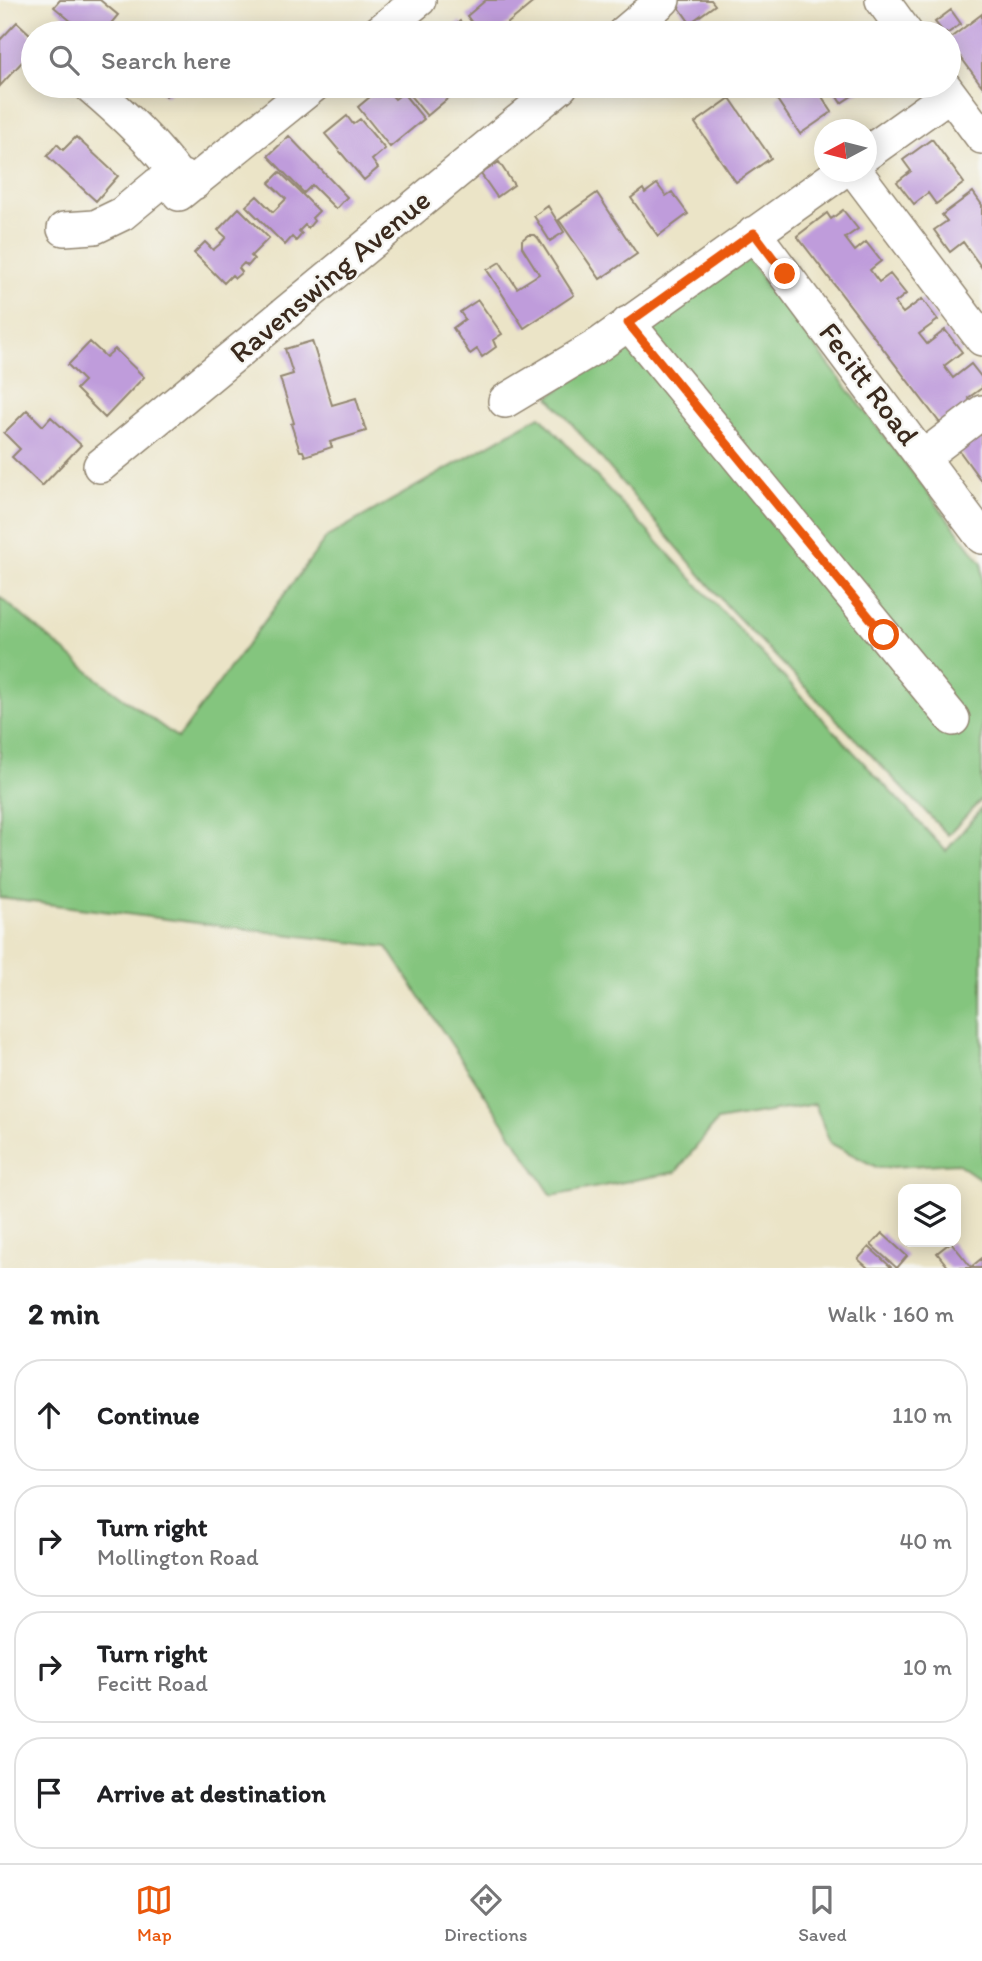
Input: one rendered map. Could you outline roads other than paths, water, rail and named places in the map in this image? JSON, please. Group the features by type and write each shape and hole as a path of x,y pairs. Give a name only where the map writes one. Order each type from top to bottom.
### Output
{"street":[{"path":"393,21 419,0"},
{"path":"638,21 663,0"},
{"path":"882,0 897,21"},
{"path":"104,98 164,158 184,184"},
{"path":"184,184 297,98"},
{"name":"Ravenswing Avenue","path":"100,466 546,98"},
{"path":"877,145 937,98"},
{"path":"953,98 982,137"},
{"path":"64,229 95,227 122,214 165,179 184,184"},
{"path":"505,401 600,344 827,182"},
{"path":"864,182 982,339"},
{"name":"Fecitt Road","path":"754,233 982,537"},
{"path":"628,323 953,719"},
{"path":"923,457 982,412"}]}
